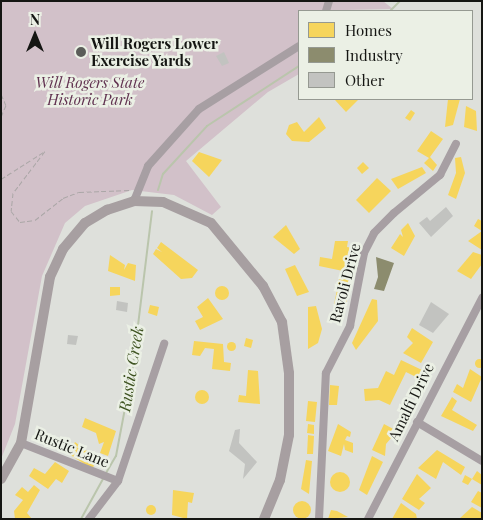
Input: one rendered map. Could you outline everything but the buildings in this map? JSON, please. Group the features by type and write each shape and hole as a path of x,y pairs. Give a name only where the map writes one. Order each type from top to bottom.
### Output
{"main road":[{"path":"1,479 20,442 55,265 85,223 134,201 173,205 211,223 277,308 288,354 289,435 280,480 264,519"}],"street":[{"path":"134,201 148,166 199,109 298,47"},
{"name":"Ravoli Drive","path":"319,519 326,373 350,326 364,253 394,212 440,175 456,144"},
{"name":"Amalfi Drive","path":"368,519 482,298"},
{"name":"Rustic Lane","path":"20,442 118,481 164,344"},
{"path":"417,422 482,461"},
{"path":"90,519 118,481"}],"path":[{"path":"1,94 6,105 1,118"},
{"path":"1,179 45,151 13,193 11,210 20,222 35,220 62,198 78,192 133,190"}],"green space":[{"name":"Will Rogers State Historic Park","path":"1,1 383,1 393,9 298,10 298,75 268,92 186,161 221,207 212,215 174,195 132,190 85,206 65,223 42,276 15,424 1,459"}],"waterway":[{"name":"Rustic Creek","path":"391,10 400,1"},
{"name":"Rustic Creek","path":"158,190 163,174 207,126 298,67"},
{"name":"Rustic Creek","path":"106,473 116,456 133,366 152,211"},
{"name":"Rustic Creek","path":"81,519 104,477"}],"place":[{"name":"Will Rogers Lower Exercise Yards","path":"81,52"}]}
